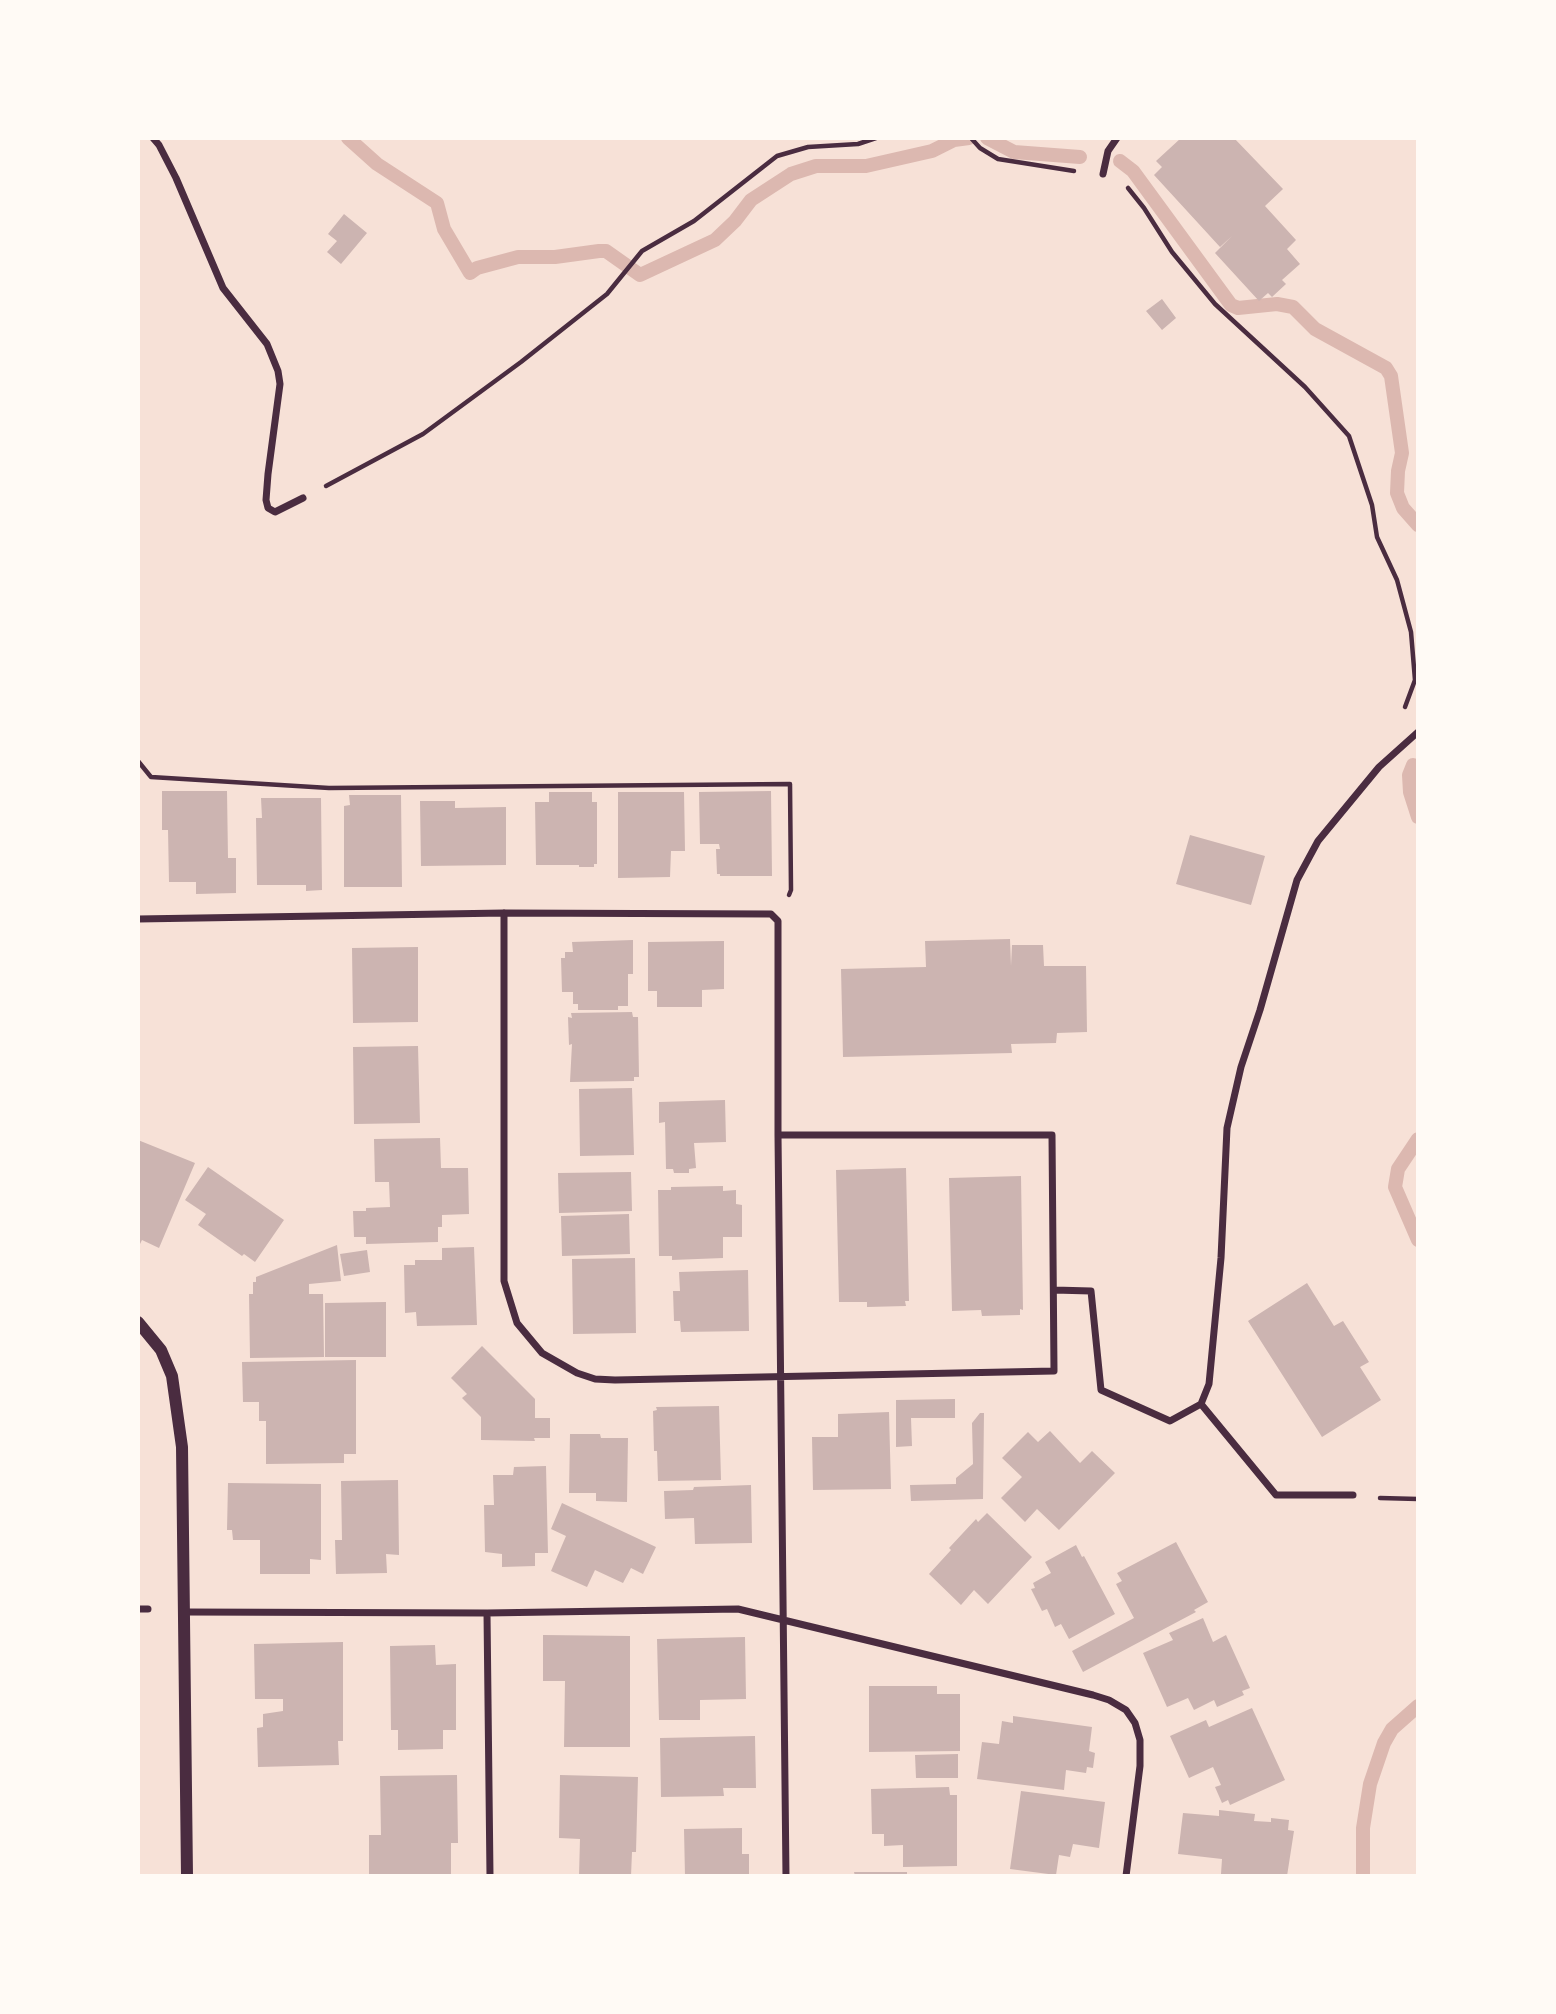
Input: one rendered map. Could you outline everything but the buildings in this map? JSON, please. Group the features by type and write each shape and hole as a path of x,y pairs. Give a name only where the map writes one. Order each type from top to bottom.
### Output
{"street":[{"path":"153,138 176,178 223,288 267,344 278,371 280,384 268,474 268,508 275,512 303,498"},
{"path":"1103,174 1108,151 1116,138"},
{"path":"1054,1290 1091,1291 1101,1390 1170,1421 1201,1404 1209,1384 1221,1258 1227,1128 1241,1067 1297,880 1318,841 1379,767 1401,745 1418,733"},
{"path":"504,913 503,1281 517,1323 542,1353 558,1364 595,1379 780,1378 1054,1371 1052,1135 778,1135"},
{"path":"138,919 504,913 771,914 778,921 786,1876"},
{"path":"138,1322 161,1350 172,1376 182,1447 187,1876"},
{"path":"1201,1404 1276,1495 1353,1495"},
{"path":"138,1609 148,1609"},
{"path":"184,1612 487,1614 738,1609 1093,1695 1126,1710 1135,1723 1140,1740 1140,1766 1126,1876"},
{"path":"487,1614 490,1876"}],"path":[{"path":"303,498 422,434 521,362 607,294 642,251 694,221 777,156 808,147 858,144 876,138"},
{"path":"971,138 980,148 999,159 1103,174 1122,181 1144,208 1172,252 1215,304 1306,387 1349,436 1372,505 1377,537 1397,580 1411,632 1415,680 1400,720 1401,745"},
{"path":"138,761 152,777 329,788 790,784 792,890 778,921"},
{"path":"1353,1495 1417,1499"}],"waterway":[{"path":"348,138 377,164 437,203 444,229 470,273 477,268 518,257 555,257 606,251 640,275 715,240 735,221 751,200 791,174 816,166 866,166 932,151 954,140 969,138"},
{"path":"987,138 1014,152 1080,157"},
{"path":"1120,161 1133,171 1231,305 1238,308 1277,304 1293,307 1315,329 1386,368 1391,376 1402,453 1397,493 1403,508 1418,525"},
{"path":"1413,765 1409,775 1410,792 1418,817"},
{"path":"1418,1139 1398,1169 1395,1187 1418,1240"},
{"path":"1363,1876 1363,1828 1370,1784 1384,1743 1392,1729 1418,1706"}]}
